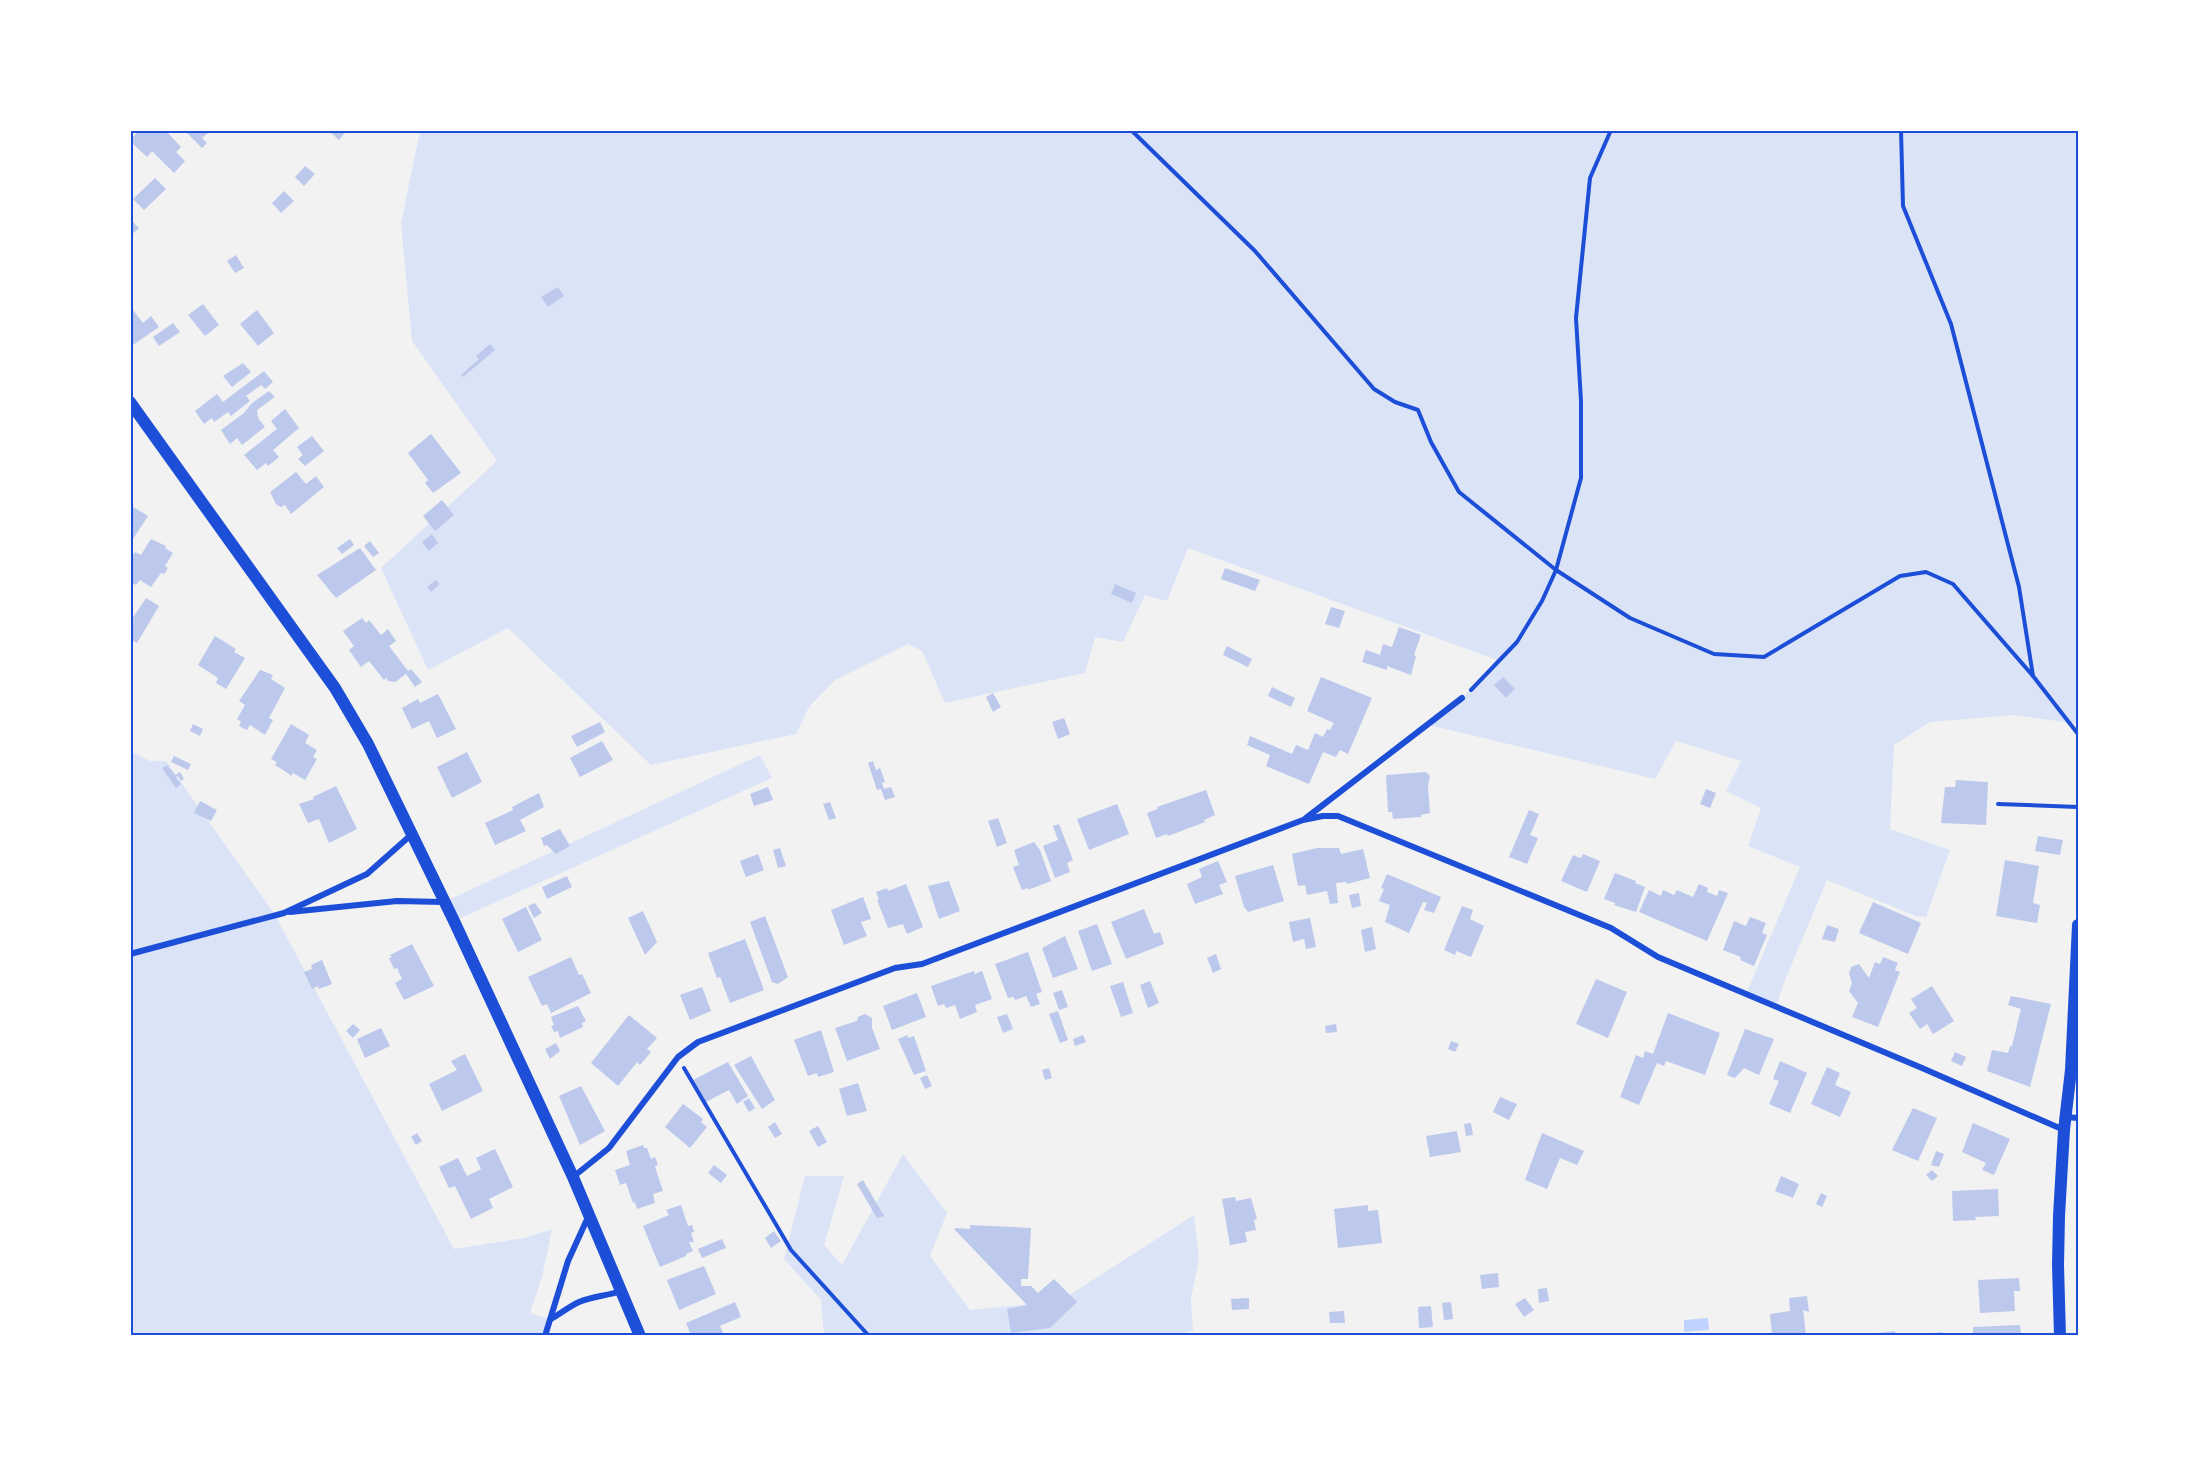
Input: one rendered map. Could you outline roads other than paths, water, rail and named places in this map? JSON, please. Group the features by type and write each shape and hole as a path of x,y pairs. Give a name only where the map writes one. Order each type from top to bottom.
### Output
{"main road":[{"path":"130,402 335,688 368,744 573,1177 640,1335"},
{"path":"2060,1335 2058,1265 2064,1130 2071,1070 2079,925"},
{"path":"2071,1070 2079,1037"}],"street":[{"path":"1303,820 1462,698"},
{"path":"573,1177 609,1148 678,1058 698,1042 895,968 922,964 1303,820 1323,816 1338,816 1611,928 1658,957 2064,1130"},
{"path":"284,913 367,874 411,835"},
{"path":"130,954 284,913 397,901 444,902"},
{"path":"2066,1117 2079,1118"},
{"path":"545,1335 568,1261 590,1215"},
{"path":"550,1320 578,1302 622,1291"}],"water":[{"path":"1708,1318 1709,1330 1684,1332 1684,1320"}]}
